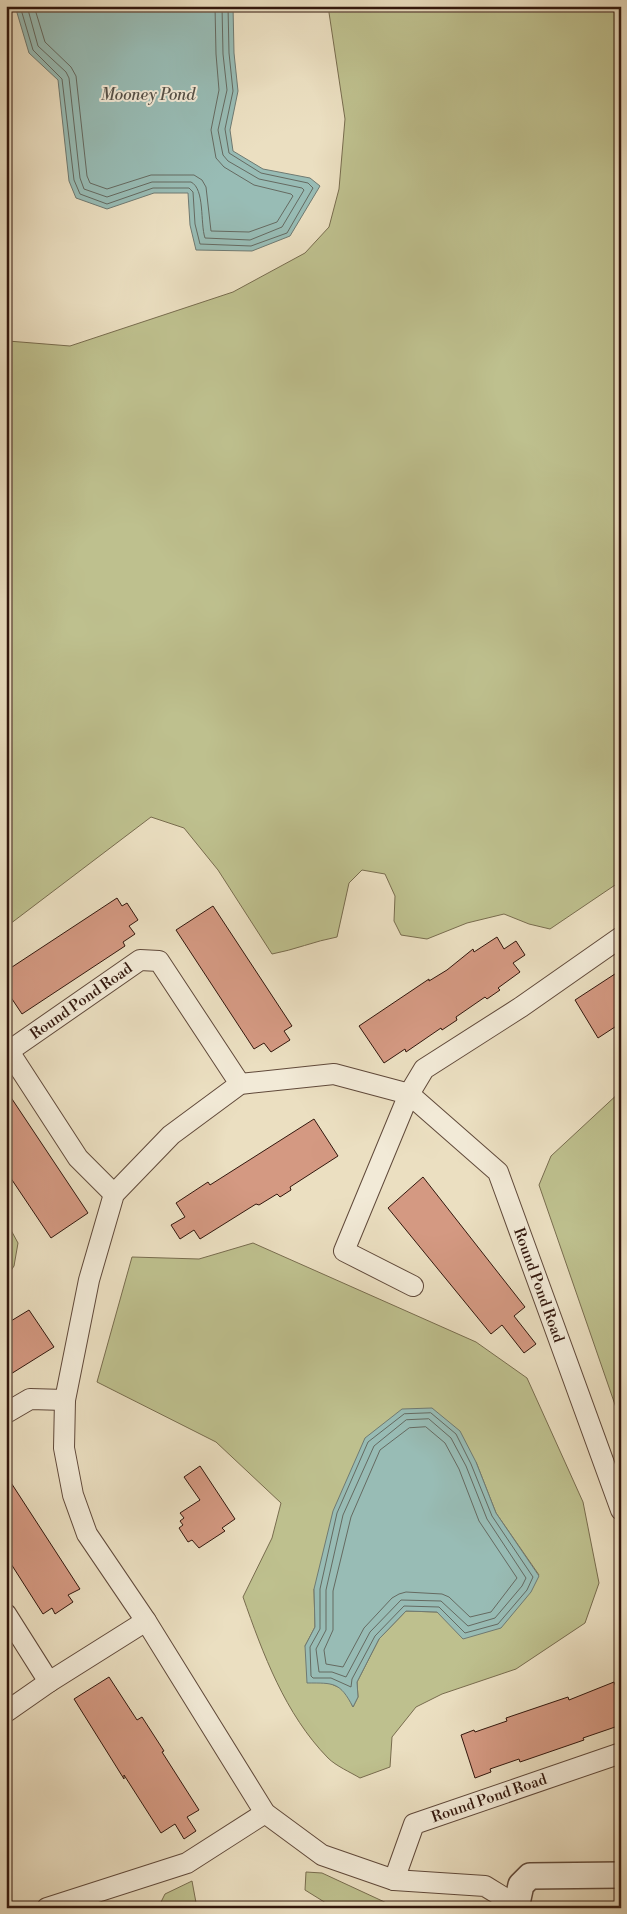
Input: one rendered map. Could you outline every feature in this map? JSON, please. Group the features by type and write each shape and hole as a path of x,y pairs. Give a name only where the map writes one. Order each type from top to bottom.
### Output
{"street":[{"path":"413,1286 344,1251 409,1094 424,1069 520,1007 621,937"},
{"name":"Round Pond Road","path":"114,1194 78,1158 7,1049 140,960 159,961 240,1084 334,1074 409,1094 498,1172 621,1510"},
{"path":"240,1084 171,1135 114,1194 89,1280 65,1400 64,1448 73,1495 87,1534 146,1622 265,1813 322,1855 394,1880 485,1886 516,1906 521,1885 530,1876 621,1875"},
{"path":"6,1413 30,1399 65,1400"},
{"path":"6,1614 49,1682"},
{"path":"6,1712 49,1682 146,1622"},
{"name":"Round Pond Road","path":"394,1880 414,1824 621,1753"},
{"path":"47,1908 187,1863 265,1813"}],"green space":[{"path":"328,6 621,6 621,881 550,929 529,924 504,914 467,923 427,939 401,935 394,921 395,896 385,874 362,870 349,883 337,937 272,954 218,870 184,828 151,817 6,927 6,329 8,341 70,346 233,292 305,253 329,227 339,189 345,119"},
{"path":"621,1091 621,1422 539,1185 551,1156"},
{"path":"6,1221 18,1243 14,1266 6,1278"},
{"path":"253,1243 476,1342 527,1378 583,1502 599,1583 585,1623 516,1669 442,1694 416,1707 392,1737 390,1767 360,1778 328,1758 299,1722 287,1703 267,1661 243,1597 272,1538 281,1503 216,1442 97,1382 132,1257 199,1259","holes":["476,1462 496,1513 539,1575 437,1612 406,1611 379,1639 357,1682 358,1697 353,1707 345,1690 329,1683 305,1646 315,1627 314,1589"]},
{"path":"306,1872 322,1873 391,1905 419,1908 334,1908 305,1890"},
{"path":"192,1881 197,1908 158,1908 165,1894"}],"water":[{"name":"Mooney Pond","path":"15,6 233,6 234,53 238,91 230,130 233,151 263,169 310,178 320,186 290,236 252,251 196,250 190,225 188,193 154,193 107,209 76,198 69,181 58,80 29,53"},
{"path":"432,1408 460,1431 476,1462 496,1513 539,1576 531,1592 501,1628 463,1639 437,1612 406,1611 379,1639 357,1682 358,1697 353,1707 340,1688 324,1683 307,1683 305,1646 315,1627 314,1589 333,1511 365,1438 402,1409"}],"building":[{"path":"117,898 122,906 127,903 138,920 129,926 135,934 123,942 125,946 22,1014 6,990 6,971"},
{"path":"213,906 292,1026 284,1031 290,1040 271,1052 264,1043 254,1049 176,930"},
{"path":"497,937 504,949 516,941 525,955 513,963 520,972 498,988 500,990 487,999 485,997 456,1017 457,1020 442,1030 441,1028 406,1052 405,1049 384,1063 359,1026 429,979 429,981 447,970 473,949 474,952"},
{"path":"621,970 621,1023 598,1038 575,1000"},
{"path":"6,1090 88,1213 51,1238 6,1171"},
{"path":"314,1119 338,1156 290,1187 291,1190 280,1197 277,1194 259,1205 256,1204 200,1239 194,1230 180,1239 171,1225 185,1217 176,1203 208,1182 210,1185"},
{"path":"423,1177 525,1307 514,1316 536,1344 524,1353 502,1325 491,1334 388,1208"},
{"path":"29,1310 54,1347 6,1377 6,1324"},
{"path":"200,1466 235,1519 222,1528 225,1531 199,1548 192,1540 188,1542 179,1528 183,1525 180,1521 184,1518 180,1513 200,1500 184,1477"},
{"path":"6,1475 80,1589 68,1595 73,1602 55,1614 52,1608 43,1614 6,1556"},
{"path":"109,1677 137,1720 142,1717 199,1810 187,1817 196,1831 184,1839 175,1824 161,1833 124,1775 124,1779 74,1699"},
{"path":"614,1682 621,1700 621,1725 520,1762 519,1759 490,1769 491,1772 475,1778 461,1735 507,1721 506,1718 568,1697 569,1700"}]}
